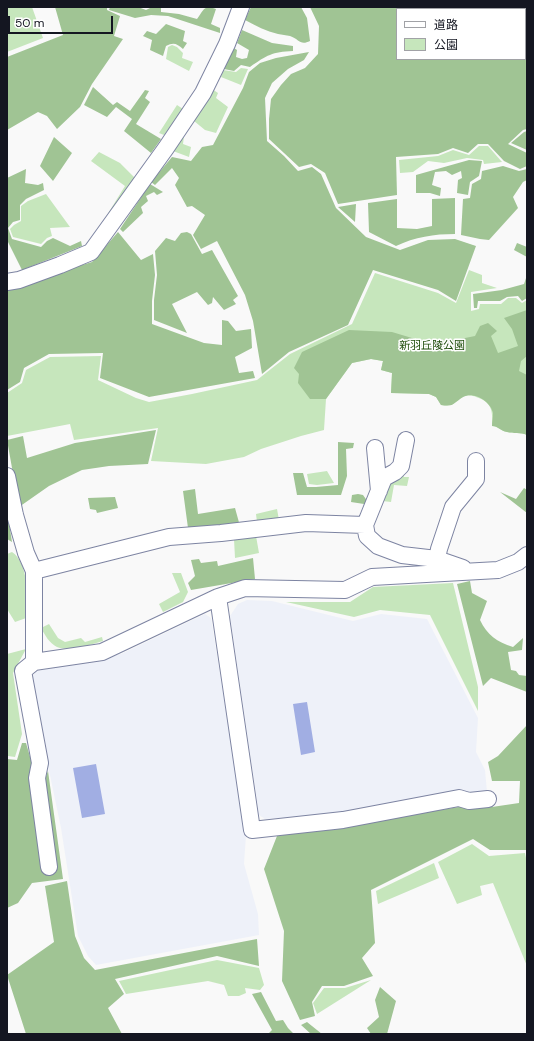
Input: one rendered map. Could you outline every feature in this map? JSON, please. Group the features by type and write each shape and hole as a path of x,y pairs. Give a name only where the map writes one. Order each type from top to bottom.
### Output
{"street":[{"path":"7,282 19,280 91,252 166,148 203,93 227,44 241,7"},
{"path":"406,440 401,466 395,472 384,478 365,525 367,536 378,546 402,555 437,559 469,570"},
{"path":"375,448 379,491"},
{"path":"437,559 453,507 476,479 476,461"},
{"path":"7,476 14,515 26,553 34,571 34,662"},
{"path":"34,571 169,537 221,533 306,523 365,525"},
{"path":"49,867 37,778 40,764 23,671 34,662 102,652 218,597 245,588 345,590 372,577 469,570 498,570 518,562 527,555"},
{"path":"218,597 252,830 343,820 459,798 469,801 488,799"}],"shaded area":[{"path":"247,600 272,601 353,621 381,614 427,619 478,718 476,752 485,770 487,792 338,815 265,819 259,815 230,616 238,604"},
{"path":"205,614 211,618 246,835 244,864 258,914 259,935 96,965 88,956 78,936 61,828 30,679 37,671 121,654"}],"green space":[{"path":"7,7 32,7 43,38 7,52"},
{"path":"55,7 107,7 107,10 120,16 114,36 123,39 92,84 80,107 57,129 47,116 38,112 7,130 7,57 63,35"},
{"path":"110,7 138,7 146,10 152,7 161,7 161,12 179,14 197,19 204,9 212,8 216,9 211,24 220,28 220,33 168,16 151,15 135,18 109,10"},
{"path":"251,7 301,7 307,18 310,41 304,43 290,36 265,30 245,20"},
{"path":"310,7 517,7 518,8 396,8 396,60 526,60 526,16 527,129 523,130 508,144 527,153 527,166 520,169 504,161 488,144 478,144 468,153 453,148 438,154 396,157 397,195 338,204 325,173 311,164 299,167 269,139 271,99 291,74 305,68 318,54 319,26"},
{"path":"166,24 185,31 183,41 187,43 183,49 175,44 166,46 163,56 150,50 152,40 143,36 147,31 156,34"},
{"path":"242,30 272,43 293,46 293,51 280,52 270,55 250,67 241,65 234,71 224,69 234,48 237,50 236,57 242,59 247,58 249,50 237,43"},
{"path":"172,45 177,47 183,53 182,58 193,62 189,71 166,59 168,47"},
{"path":"309,52 304,60 288,69 272,83 265,98 267,141 298,171 312,167 321,174 336,208 366,237 400,250 428,240 455,239 476,246 456,301 438,290 373,270 348,325 289,352 262,374 253,321 245,295 217,241 201,249 193,235 205,215 192,206 187,207 175,185 179,178 172,168 155,185 151,182 172,157 191,161 202,147 213,145 243,88 249,72 260,63 276,58"},
{"path":"241,68 248,69 241,85 221,77 223,70 236,72"},
{"path":"93,87 113,105 117,102 130,111 145,90 149,91 145,98 150,102 136,124 161,139 151,153 124,131 132,119 116,107 107,117 84,105"},
{"path":"212,89 218,93 216,98 228,107 216,133 205,130 194,121"},
{"path":"177,105 183,109 164,135 159,133"},
{"path":"527,131 527,150 511,143 524,132"},
{"path":"184,136 183,144 191,147 189,157 173,151"},
{"path":"54,137 72,153 53,181 40,166"},
{"path":"479,146 488,146 502,162 484,164 483,160 467,158 444,163 428,161 413,172 400,173 399,160 438,156 453,150 469,155"},
{"path":"99,152 120,163 135,178 106,221 104,220 125,186 91,161"},
{"path":"469,160 482,161 479,176 470,182 468,195 457,193 458,180 462,178 461,171 452,175 446,171 435,172 432,185 441,188 440,196 430,193 416,193 416,175"},
{"path":"503,166 519,171 527,169 527,180 523,182 513,197 518,208 489,240 461,235 463,199 470,198 472,184 481,179 482,171"},
{"path":"26,169 25,183 38,185 43,183 44,190 26,199 20,205 20,220 13,222 8,228 12,239 41,247 53,238 70,246 81,241 82,246 22,270 7,240 7,178"},
{"path":"150,184 163,192 157,195 154,192 146,196 148,201 141,207 143,213 123,232 120,229"},
{"path":"46,194 70,227 50,228 52,236 47,238 41,244 13,237 10,229 21,221 21,206 28,201"},
{"path":"455,198 455,234 410,240 396,246 369,232 368,203 397,199 397,228 417,229 432,226 432,199"},
{"path":"356,204 355,222 338,207"},
{"path":"118,232 141,260 153,254 155,275 152,301 152,324 204,343 222,345 222,320 228,321 236,331 251,329 252,348 235,357 239,373 253,371 255,378 149,397 100,378 103,353 49,354 24,368 20,382 7,390 7,288 92,262"},
{"path":"187,232 191,234 202,254 212,250 238,296 233,300 236,304 224,310 213,297 212,303 208,305 197,292 172,304 187,333 154,320 154,300 157,275 155,251 166,238 175,241 181,233"},
{"path":"517,243 527,247 527,257 514,250"},
{"name":"新羽丘陵公園","path":"469,270 482,275 482,283 497,288 471,292 471,311 479,309 480,304 501,304 508,298 516,298 522,303 527,300 527,435 512,433 492,426 492,412 488,404 474,396 465,396 454,404 441,405 436,397 429,394 391,393 392,373 381,370 383,361 371,359 352,363 326,399 324,430 261,449 244,457 206,464 151,461 158,428 74,440 70,424 7,436 7,393 22,383 26,370 50,357 101,356 98,380 136,398 149,402 192,394 257,380 290,354 352,324 375,273 438,293 456,303"},
{"path":"527,275 527,298 522,301 518,296 507,297 500,301 478,301 477,308 474,308 473,294 502,290 524,284"},
{"path":"527,310 527,356 521,361 519,371 527,375 527,435 512,433 492,426 492,409 486,402 472,395 463,397 451,405 441,405 436,397 429,394 391,393 392,373 381,370 383,361 371,359 352,363 326,399 310,399 298,383 299,374 294,368 302,352 349,330 392,332 412,338 425,346 475,336 480,326 488,323 497,331 491,336 498,353 518,346 512,329 504,318"},
{"path":"156,430 148,464 109,466 82,470 49,486 19,507 7,440 23,436 27,458 75,443"},
{"path":"338,442 354,443 353,448 346,449 347,476 341,495 297,495 293,473 303,473 307,487 338,485"},
{"path":"327,471 334,483 317,485 309,484 307,474"},
{"path":"402,471 404,477 409,477 407,486 394,485 391,502 382,501 387,481"},
{"path":"524,488 527,490 527,513 500,492 516,499"},
{"path":"195,489 198,514 235,508 240,526 188,528 183,491"},
{"path":"352,495 363,495 368,502 362,517 364,504 351,502"},
{"path":"115,497 118,508 97,513 96,510 90,509 88,498"},
{"path":"277,509 279,520 257,522 256,514"},
{"path":"7,510 12,542 7,539"},
{"path":"256,536 259,553 235,558 234,539"},
{"path":"12,552 18,557 22,564 26,582 29,617 15,622 7,609 7,554"},
{"path":"253,558 255,579 191,590 188,583 195,576 191,560 199,559 201,563 217,561 218,566"},
{"path":"172,573 181,573 188,592 183,602 163,612 159,604 180,592"},
{"path":"470,581 472,593 487,601 480,620 489,634 502,643 513,647 523,638 522,650 508,652 511,670 516,671 519,675 527,676 527,692 491,678 483,686 457,584"},
{"path":"453,583 478,687 478,711 430,615 380,610 354,617 286,602 350,602 373,587"},
{"path":"49,624 58,638 65,642 81,638 85,642 102,637 103,641 87,646 68,649 57,647 49,641 41,628"},
{"path":"26,649 13,673 22,734 15,757 8,756 7,654"},
{"path":"527,725 527,850 490,850 473,839 371,890 375,943 362,958 373,976 344,986 322,986 312,1002 315,1016 300,1020 282,981 284,931 264,869 277,836 465,806 492,807 519,803 520,781 492,781 488,762 498,756"},
{"path":"22,743 26,743 33,767 45,779 48,771 63,879 32,883 18,903 7,908 7,759 17,760"},
{"path":"472,844 489,856 525,853 527,863 527,966 493,883 480,886 482,895 457,904 438,862"},
{"path":"434,863 439,878 378,904 376,891"},
{"path":"67,881 75,936 84,958 95,970 257,939 259,966 217,956 115,979 124,994 108,1008 122,1034 26,1034 7,975 54,942 45,886"},
{"path":"217,960 259,968 264,985 260,990 245,988 246,993 239,996 228,996 224,985 208,981 126,994 119,981"},
{"path":"371,980 317,1014 313,1003 324,988 345,988"},
{"path":"380,987 396,1001 387,1034 371,1034 367,1028 379,1017 375,1000"},
{"path":"261,992 276,1021 283,1020 294,1034 268,1034 272,1030 252,994"},
{"path":"307,1022 322,1034 311,1034 301,1025"}],"water":[{"path":"307,702 315,752 301,755 293,704"},
{"path":"96,764 105,814 82,818 73,768"}]}
